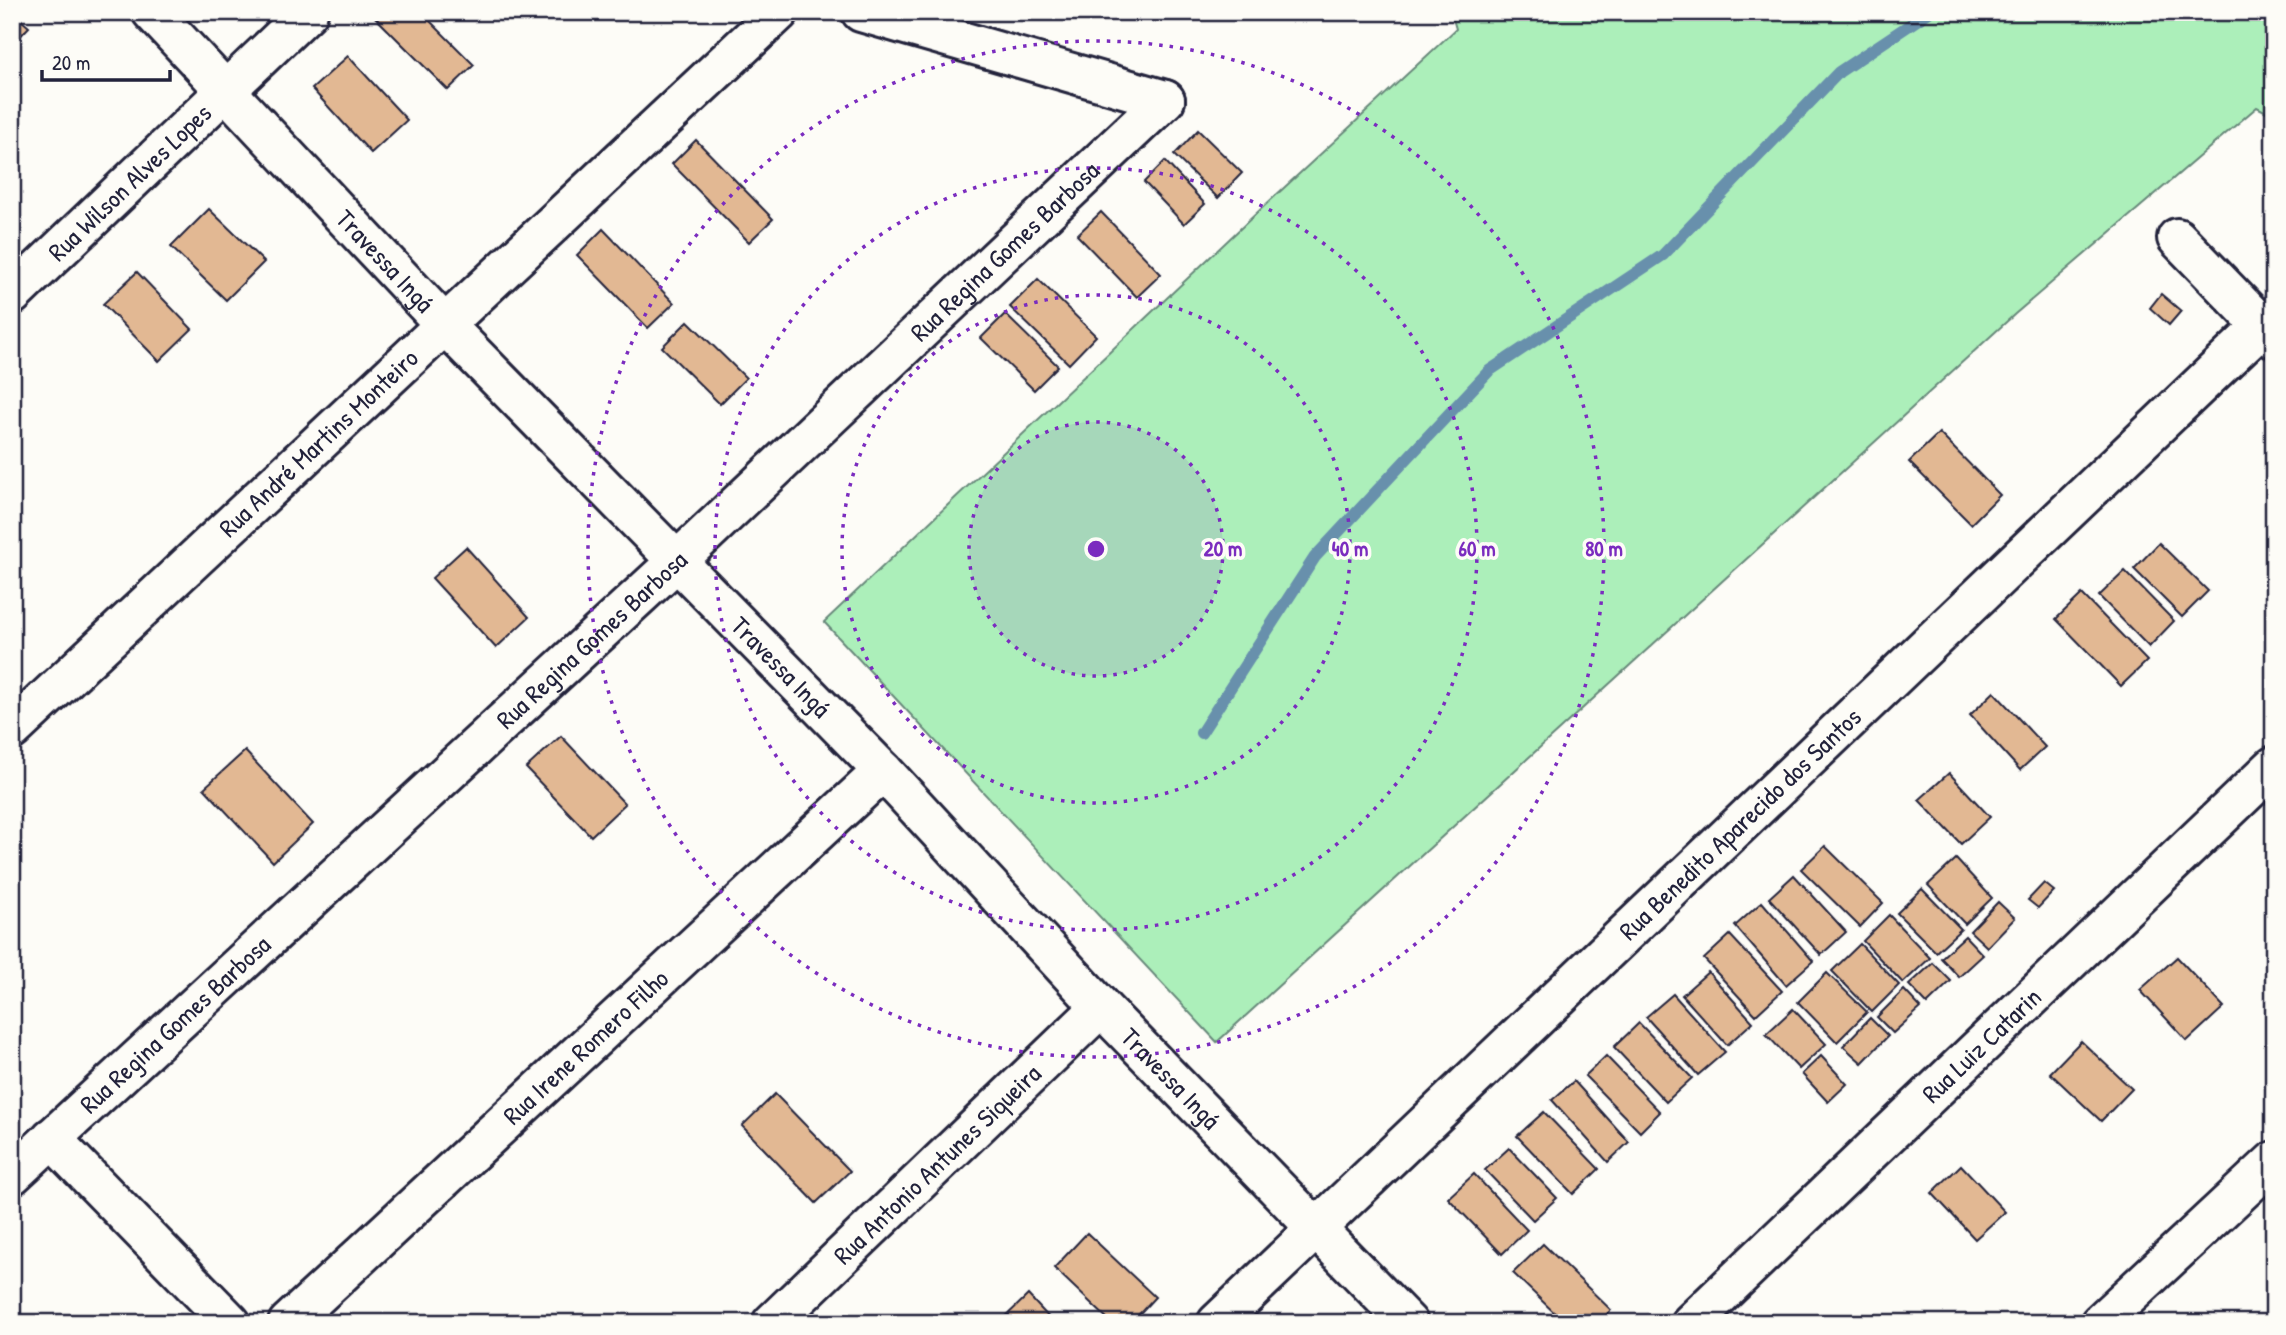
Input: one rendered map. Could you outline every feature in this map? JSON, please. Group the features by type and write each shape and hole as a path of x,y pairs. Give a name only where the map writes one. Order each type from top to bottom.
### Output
{"street":[{"name":"Travessa Ingá","path":"152,12 445,325 883,771 1101,1007 1408,1323"},
{"name":"Rua Wilson Alves Lopes","path":"12,295 308,12"},
{"name":"Rua André Martins Monteiro","path":"12,730 779,12"},
{"name":"Rua Regina Gomes Barbosa","path":"12,1175 676,562 1166,100 861,12"},
{"path":"2177,238 2268,332"},
{"name":"Rua Benedito Aparecido dos Santos","path":"1217,1323 2268,332"},
{"name":"Rua Luiz Catarin","path":"1691,1323 2274,766"},
{"name":"Rua Irene Romero Filho","path":"288,1323 883,771"},
{"name":"Rua Antonio Antunes Siqueira","path":"772,1323 1101,1007"},
{"path":"51,1138 231,1323"},
{"path":"2100,1323 2274,1161"}],"green space":[{"path":"1451,12 2274,12 2274,116 2257,107 2015,314 1217,1042 824,622 1261,209 1456,29"}],"building":[{"path":"12,12 29,27 12,45"},
{"path":"375,12 421,12 474,65 448,90 373,15"},
{"path":"348,56 407,120 371,153 312,89"},
{"path":"1198,130 1242,173 1218,198 1174,155"},
{"path":"696,140 773,219 749,242 672,164"},
{"path":"1165,161 1205,204 1184,224 1144,182"},
{"path":"209,209 264,262 226,300 171,247"},
{"path":"1101,212 1161,274 1137,297 1077,235"},
{"path":"603,229 674,303 648,328 577,255"},
{"path":"137,272 192,329 159,361 103,304"},
{"path":"1038,279 1096,336 1069,364 1010,307"},
{"path":"2161,294 2181,311 2169,325 2150,308"},
{"path":"1005,314 1058,366 1034,390 981,338"},
{"path":"688,321 746,378 720,404 662,347"},
{"path":"1939,433 2000,495 1971,524 1909,462"},
{"path":"2159,543 2208,591 2182,617 2134,569"},
{"path":"466,547 529,617 496,648 432,578"},
{"path":"2125,571 2174,621 2149,647 2099,596"},
{"path":"2082,594 2147,661 2121,686 2056,619"},
{"path":"1994,692 2045,747 2020,770 1970,715"},
{"path":"561,736 625,804 591,836 526,768"},
{"path":"245,751 313,824 273,862 204,788"},
{"path":"1949,773 1990,817 1961,844 1919,800"},
{"path":"1825,846 1883,903 1860,927 1801,869"},
{"path":"1956,859 1992,898 1965,924 1928,885"},
{"path":"1794,875 1846,932 1821,955 1769,898"},
{"path":"2044,883 2054,891 2038,908 2028,900"},
{"path":"1922,889 1961,929 1936,952 1897,913"},
{"path":"1762,902 1813,961 1786,985 1735,926"},
{"path":"1998,902 2015,918 1987,947 1970,931"},
{"path":"1889,915 1930,958 1903,983 1863,941"},
{"path":"1730,935 1782,991 1756,1015 1704,959"},
{"path":"1965,936 1983,955 1959,977 1941,958"},
{"path":"1860,944 1899,985 1872,1012 1832,971"},
{"path":"2177,957 2224,1007 2187,1041 2140,990"},
{"path":"1933,963 1951,981 1927,1004 1909,985"},
{"path":"1708,972 1753,1022 1727,1045 1682,995"},
{"path":"1827,973 1867,1012 1837,1042 1798,1002"},
{"path":"1904,990 1921,1008 1893,1033 1877,1017"},
{"path":"1673,994 1725,1052 1698,1075 1646,1017"},
{"path":"1793,1009 1826,1044 1799,1069 1766,1034"},
{"path":"1870,1018 1888,1036 1862,1063 1843,1046"},
{"path":"1639,1023 1692,1078 1666,1102 1614,1047"},
{"path":"2081,1041 2132,1089 2101,1121 2050,1073"},
{"path":"1606,1056 1660,1112 1640,1132 1585,1076"},
{"path":"1821,1056 1847,1084 1828,1102 1802,1074"},
{"path":"1574,1081 1629,1142 1608,1162 1552,1100"},
{"path":"775,1094 850,1171 816,1203 742,1126"},
{"path":"1544,1112 1599,1169 1573,1194 1517,1136"},
{"path":"1509,1148 1557,1198 1533,1220 1485,1170"},
{"path":"1961,1165 2005,1212 1975,1239 1932,1193"},
{"path":"1474,1174 1527,1230 1502,1254 1448,1198"},
{"path":"1087,1233 1155,1297 1131,1323 1112,1323 1054,1268"},
{"path":"1543,1244 1611,1310 1599,1323 1565,1323 1513,1273"},
{"path":"1028,1295 1054,1323 999,1323"}],"waterway":[{"path":"1201,733 1315,557 1489,371 1663,255 1839,72 1929,12"}]}
